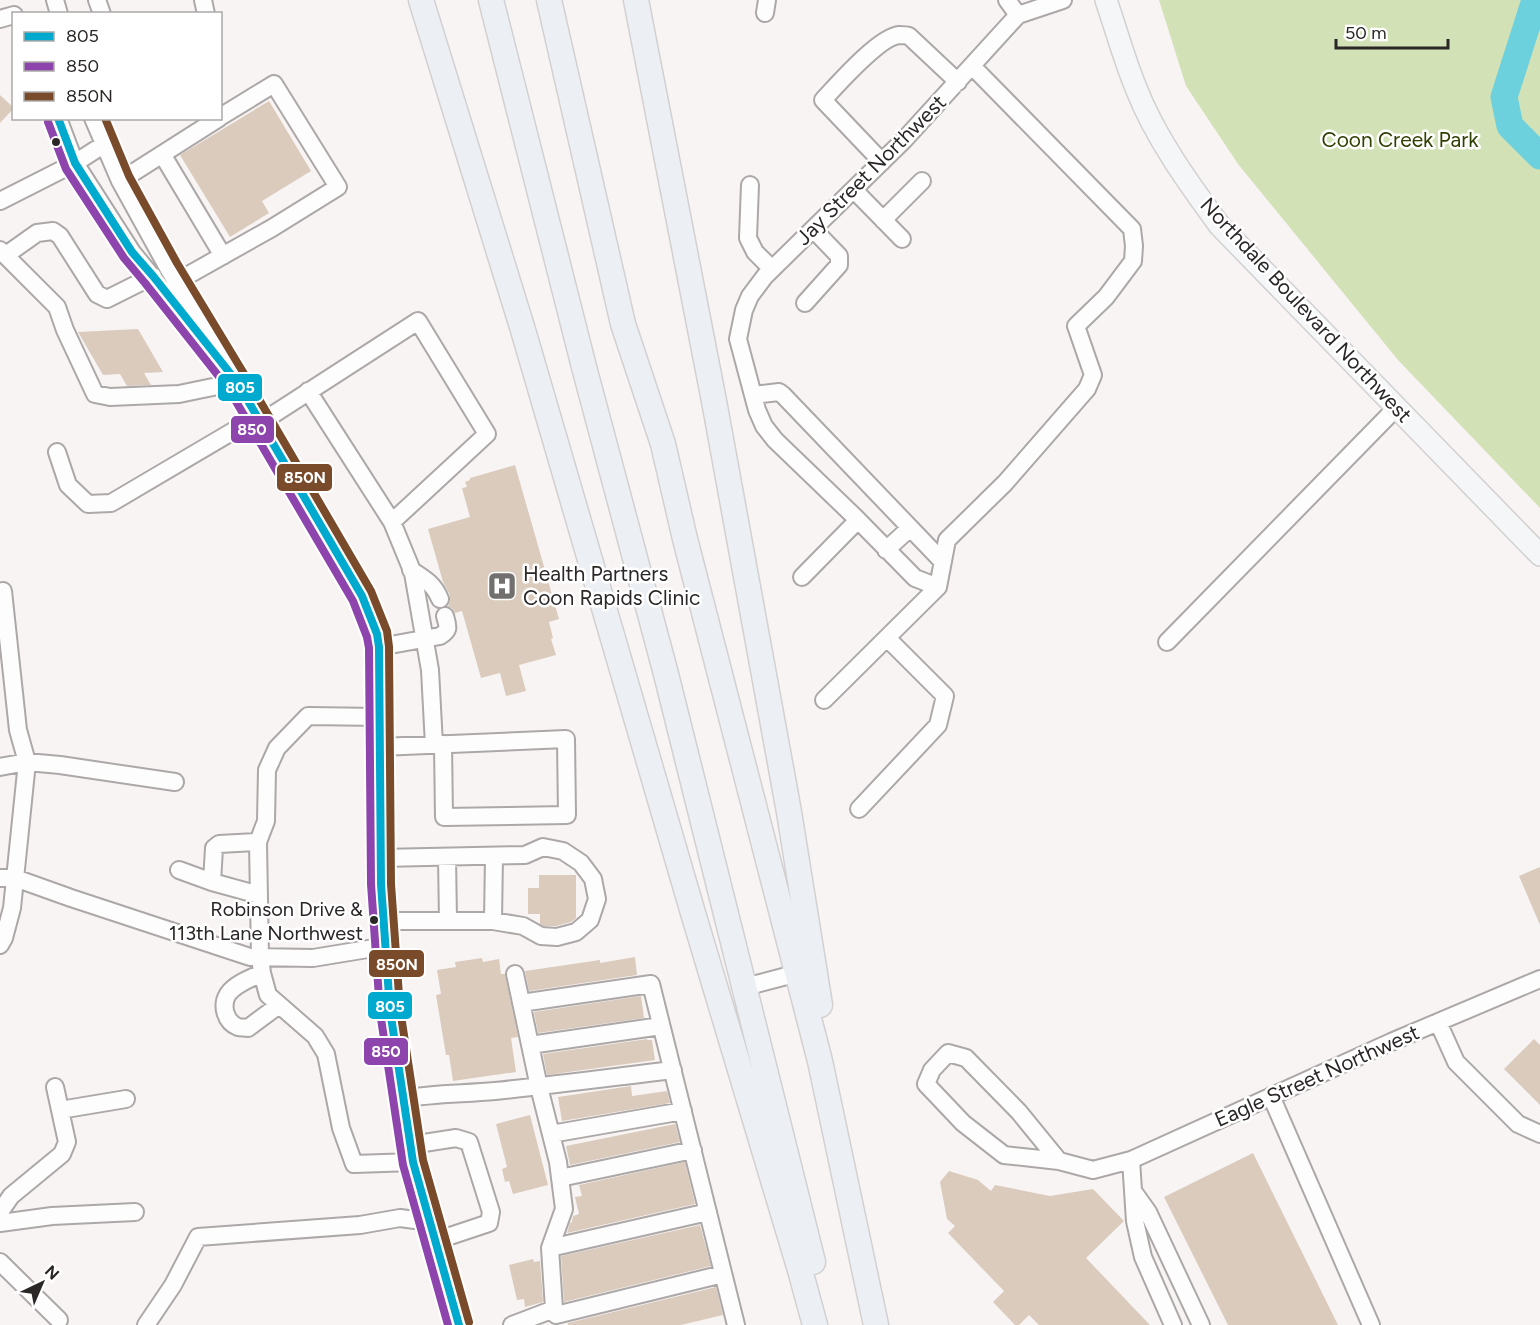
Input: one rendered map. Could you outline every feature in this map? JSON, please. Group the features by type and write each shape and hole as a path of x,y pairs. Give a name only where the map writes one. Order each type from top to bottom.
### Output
{"highway":[{"path":"421,0 526,341 815,1325"},
{"path":"491,0 584,367 666,674 799,1204 827,1325"},
{"path":"549,0 623,324 663,444 688,550 820,1062 876,1325"},
{"path":"636,0 785,788 856,1229"}],"main road":[{"name":"Northdale Boulevard Northwest","path":"1106,0 1136,89 1153,124 1188,183 1220,226 1540,555"}],"street":[{"path":"1007,0 1018,15"},
{"name":"Jay Street Northwest","path":"938,587 915,578 764,426 757,410 738,339 744,310 750,296 772,269 904,140 1018,15 1063,0"},
{"path":"882,162 823,100 852,69 882,43 898,35 909,36 958,82"},
{"path":"824,700 938,587 947,540 1005,483 1087,389 1093,375 1076,326 1106,297 1133,261 1132,229 972,66"},
{"path":"177,282 338,187 274,84 222,117"},
{"path":"59,120 75,163 132,252 237,382"},
{"path":"94,120 120,181 362,596 376,634 379,647 381,884 390,1010 412,1154 459,1325"},
{"path":"120,181 217,120"},
{"path":"0,201 104,146"},
{"path":"162,154 223,256"},
{"path":"883,220 922,180"},
{"path":"750,185 748,238 755,252 772,269"},
{"path":"854,190 902,239"},
{"path":"806,303 839,265 839,256 813,229"},
{"path":"153,276 107,299 96,294 60,236 53,231 37,233 3,252 57,307 65,330 95,394 110,397 179,394 237,382"},
{"path":"57,452 68,485 88,504 111,503 309,391 418,321 487,434 392,522"},
{"path":"751,387 779,392 783,395 943,562"},
{"path":"309,391 392,522 411,570 430,670 439,745 444,817 567,815 566,739 439,745 380,747"},
{"path":"1167,642 1397,407"},
{"path":"802,577 858,520"},
{"path":"886,550 910,528"},
{"path":"411,570 436,588 440,600"},
{"path":"0,945 12,908 8,878 27,762 18,730 3,591"},
{"path":"379,647 440,636 446,633 448,627 445,616"},
{"path":"859,809 938,725 945,696 887,638"},
{"path":"380,717 308,716 277,748 267,770 266,821 258,842 261,965 268,995 315,1036 326,1054 341,1128 354,1164 412,1154 456,1138 469,1142 491,1212 489,1223 435,1241"},
{"path":"0,767 27,762 175,782"},
{"path":"212,882 214,848 219,844 258,842"},
{"path":"381,858 525,855 543,847 563,851 581,863 593,879 597,899 590,920 576,932 557,937 541,936 524,926 493,921 384,921"},
{"path":"493,921 494,856"},
{"path":"447,857 448,921"},
{"path":"179,870 259,895"},
{"path":"8,878 239,953 261,965"},
{"path":"279,1005 248,1028 237,1027 227,1019 224,1007 229,994 261,965 386,946"},
{"path":"745,987 798,973"},
{"path":"515,974 551,1134 564,1209 550,1248 556,1316"},
{"name":"Eagle Street Northwest","path":"1059,1161 1093,1170 1131,1160 1438,1022 1540,979"},
{"path":"521,1003 651,984 736,1325"},
{"path":"1438,1022 1456,1062 1518,1124 1540,1134"},
{"path":"530,1045 662,1026"},
{"path":"948,1053 966,1058 1019,1112 1059,1161 1004,1155 963,1123 926,1084 932,1070 948,1053"},
{"path":"403,1099 421,1095 471,1094 539,1087 673,1070"},
{"path":"0,1212 11,1196 62,1154 67,1142 55,1087"},
{"path":"1271,1096 1371,1325"},
{"path":"60,1110 126,1099"},
{"path":"551,1134 683,1111"},
{"path":"560,1178 693,1150"},
{"path":"1131,1160 1135,1221 1143,1257 1173,1325"},
{"path":"1133,1191 1148,1212 1201,1325"},
{"path":"0,1223 52,1216 135,1212"},
{"path":"550,1248 708,1212"},
{"path":"147,1325 173,1285 198,1237 360,1225 400,1218 430,1222"},
{"path":"0,1262 59,1320"},
{"path":"512,1325 723,1274"}],"green space":[{"name":"Coon Creek Park","path":"1159,0 1540,0 1540,508 1398,360 1238,164 1186,86"}],"building":[{"path":"0,95 12,106 12,110 0,123"},
{"path":"269,101 311,171 262,201 269,213 230,237 180,155"},
{"path":"138,329 163,372 144,373 151,385 127,386 120,374 103,375 78,332"},
{"name":"Health Partners Coon Rapids Clinic","path":"515,465 559,619 549,622 556,655 519,665 526,691 506,696 500,673 481,678 462,611 455,613 448,606 450,595 443,582 428,529 470,517 462,488 467,487 465,482 470,478"},
{"path":"1540,867 1540,925 1519,876"},
{"path":"539,875 576,875 576,918 571,922 544,926 540,924 540,914 528,914 528,888 539,888"},
{"path":"635,957 637,975 529,991 525,971"},
{"path":"482,958 483,962 499,959 501,974 505,974 518,1037 511,1038 516,1072 453,1081 449,1055 446,1055 436,995 441,994 437,970 456,967 455,962"},
{"path":"641,996 644,1018 538,1033 534,1012"},
{"path":"1534,1039 1540,1045 1540,1105 1504,1069"},
{"path":"652,1040 655,1060 547,1075 543,1054"},
{"path":"631,1086 632,1096 667,1091 670,1103 562,1121 558,1097"},
{"path":"530,1115 548,1185 513,1194 509,1181 505,1182 502,1169 507,1167 496,1124"},
{"path":"675,1124 680,1142 570,1165 566,1146"},
{"path":"1253,1153 1338,1325 1228,1325 1164,1197"},
{"path":"685,1162 695,1204 567,1233 573,1216 579,1214 575,1197 582,1196 579,1185"},
{"path":"949,1171 978,1180 991,1191 995,1185 1050,1196 1093,1189 1124,1221 1086,1258 1150,1325 1039,1325 1029,1315 1019,1325 1015,1325 993,1302 1004,1291 948,1233 955,1226 947,1219 940,1182"},
{"path":"700,1225 711,1266 564,1302 561,1256"},
{"path":"533,1259 534,1262 540,1261 543,1302 525,1307 524,1299 517,1300 509,1265"},
{"path":"716,1287 723,1315 681,1325 568,1325 568,1323"}],"waterway":[{"path":"1535,0 1504,97 1510,126 1540,156"}],"transit line":[{"name":"805","path":"59,120 75,163 132,252 237,382 362,596 377,634 381,884 390,1010 413,1162 459,1325"},
{"name":"850N","path":"106,120 129,176 177,263 371,591 387,631 391,884 400,1009 423,1160 469,1322"},
{"name":"850","path":"48,122 66,169 124,258 228,388 353,601 367,637 369,648 371,884 380,1012 403,1165 448,1325"}],"place":[{"name":"Health Partners Coon Rapids Clinic","path":"502,586"},
{"name":"Robinson Drive & 113th Lane Northwest","path":"374,920"}]}
